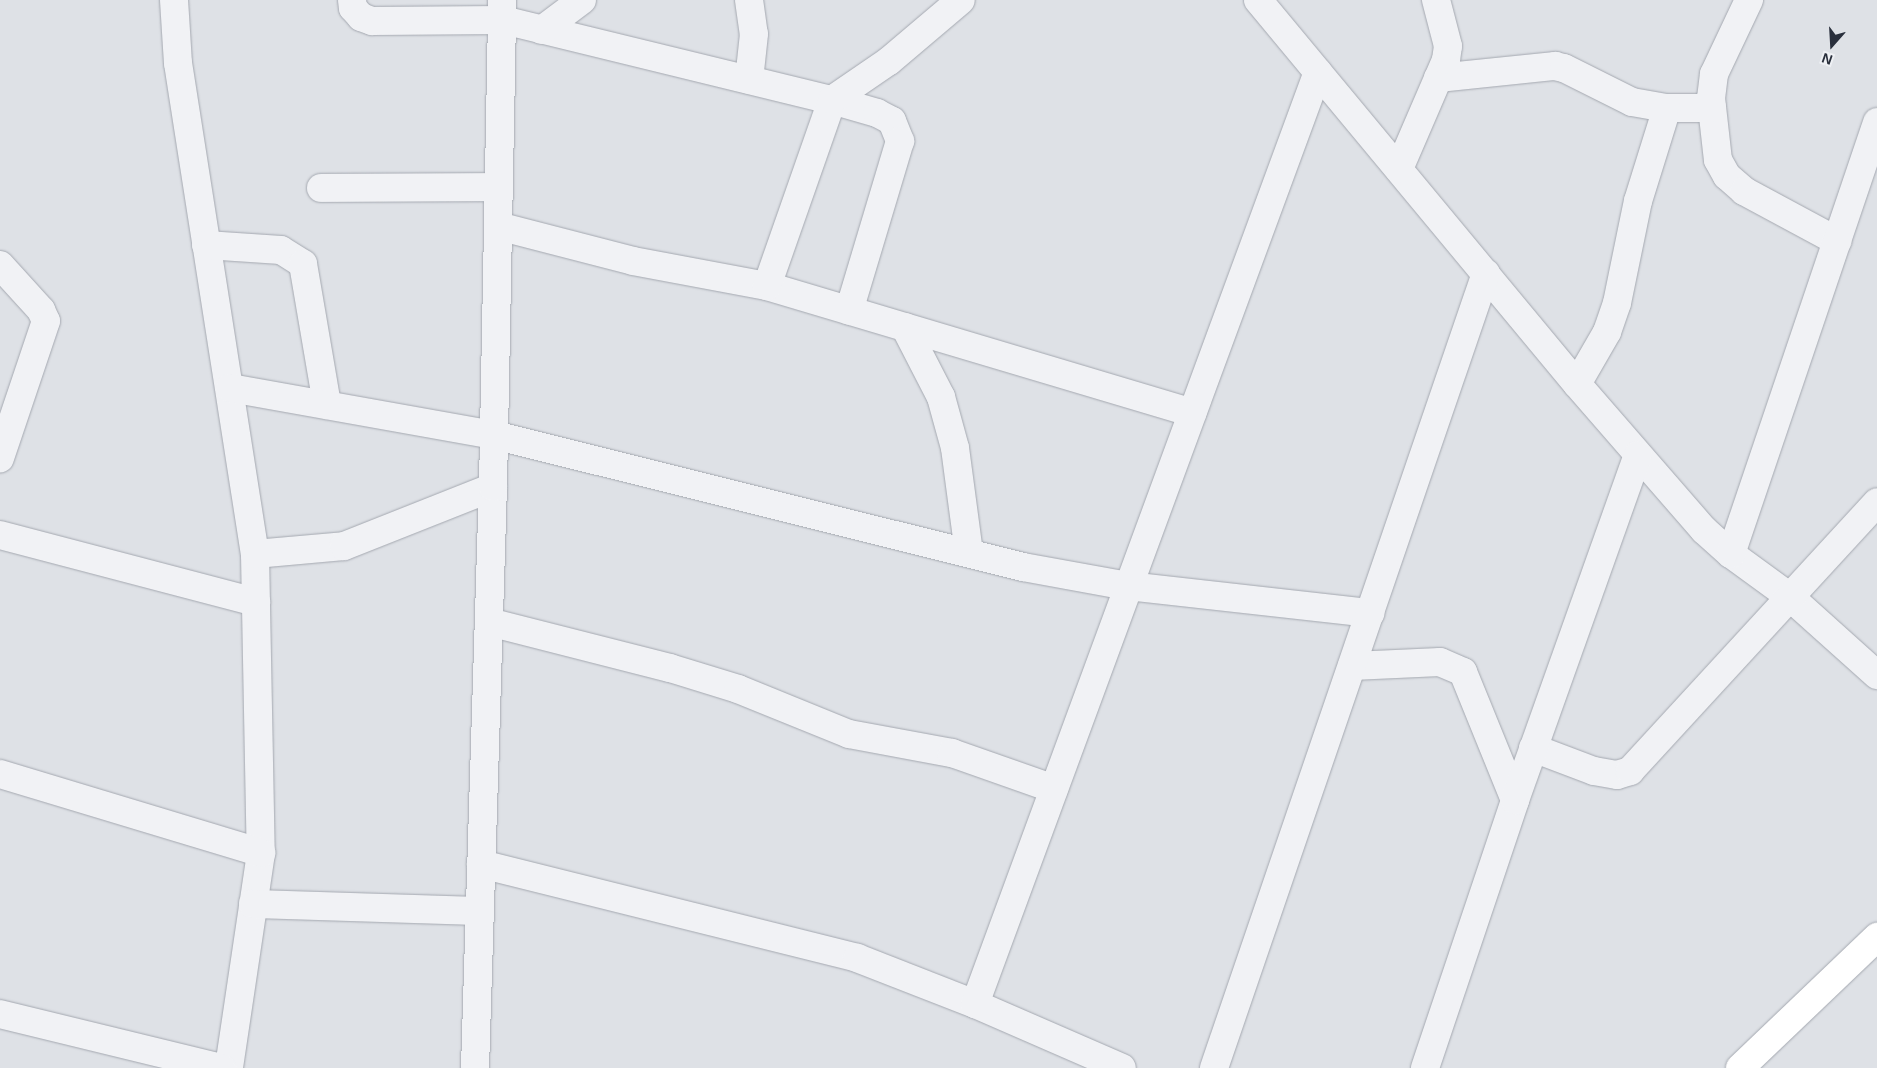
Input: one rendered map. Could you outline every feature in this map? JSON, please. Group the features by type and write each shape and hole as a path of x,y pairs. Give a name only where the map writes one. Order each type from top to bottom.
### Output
{"street":[{"path":"174,0 178,63 255,554 260,853 229,1068"},
{"path":"352,0 353,8 361,18 372,21 503,10 542,30 832,100 877,113 892,121 900,142 849,311"},
{"path":"542,30 582,0"},
{"path":"749,0 754,34 749,80"},
{"path":"767,286 832,100 889,61 961,0"},
{"path":"1258,0 1577,384 1704,530 1731,554 1790,597 1877,676"},
{"path":"1399,169 1438,78 1448,46 1436,0"},
{"path":"1749,0 1714,74 1712,108 1718,160 1727,176 1744,191 1837,240"},
{"path":"475,1068 493,487 503,10"},
{"path":"1438,78 1555,66 1564,68 1632,102 1667,108 1712,108"},
{"path":"975,1004 1318,72"},
{"path":"1577,384 1607,332 1617,303 1638,201 1667,108"},
{"path":"1731,554 1837,240 1871,161 1877,122"},
{"path":"321,188 499,187"},
{"path":"498,226 633,261 767,286 1192,414"},
{"path":"206,245 281,250 303,264 327,405"},
{"path":"0,265 41,310 46,320 5,428 0,458"},
{"path":"1214,1068 1486,273"},
{"path":"905,327 942,397 955,448 969,553"},
{"path":"230,388 494,435 1023,568 1128,586 1370,613"},
{"path":"1425,1068 1533,748 1638,455"},
{"path":"255,554 344,546 493,487"},
{"path":"1533,748 1594,772 1618,775 1630,771 1877,502"},
{"path":"0,535 256,602"},
{"path":"489,622 670,668 738,689 849,734 952,753 1054,789"},
{"path":"1352,666 1440,662 1464,672 1515,800"},
{"path":"0,774 260,853"},
{"path":"481,864 801,942 857,958 975,1004 1122,1068"},
{"path":"253,904 480,911"},
{"path":"1740,1068 1877,937"},
{"path":"0,1014 222,1068"}]}
